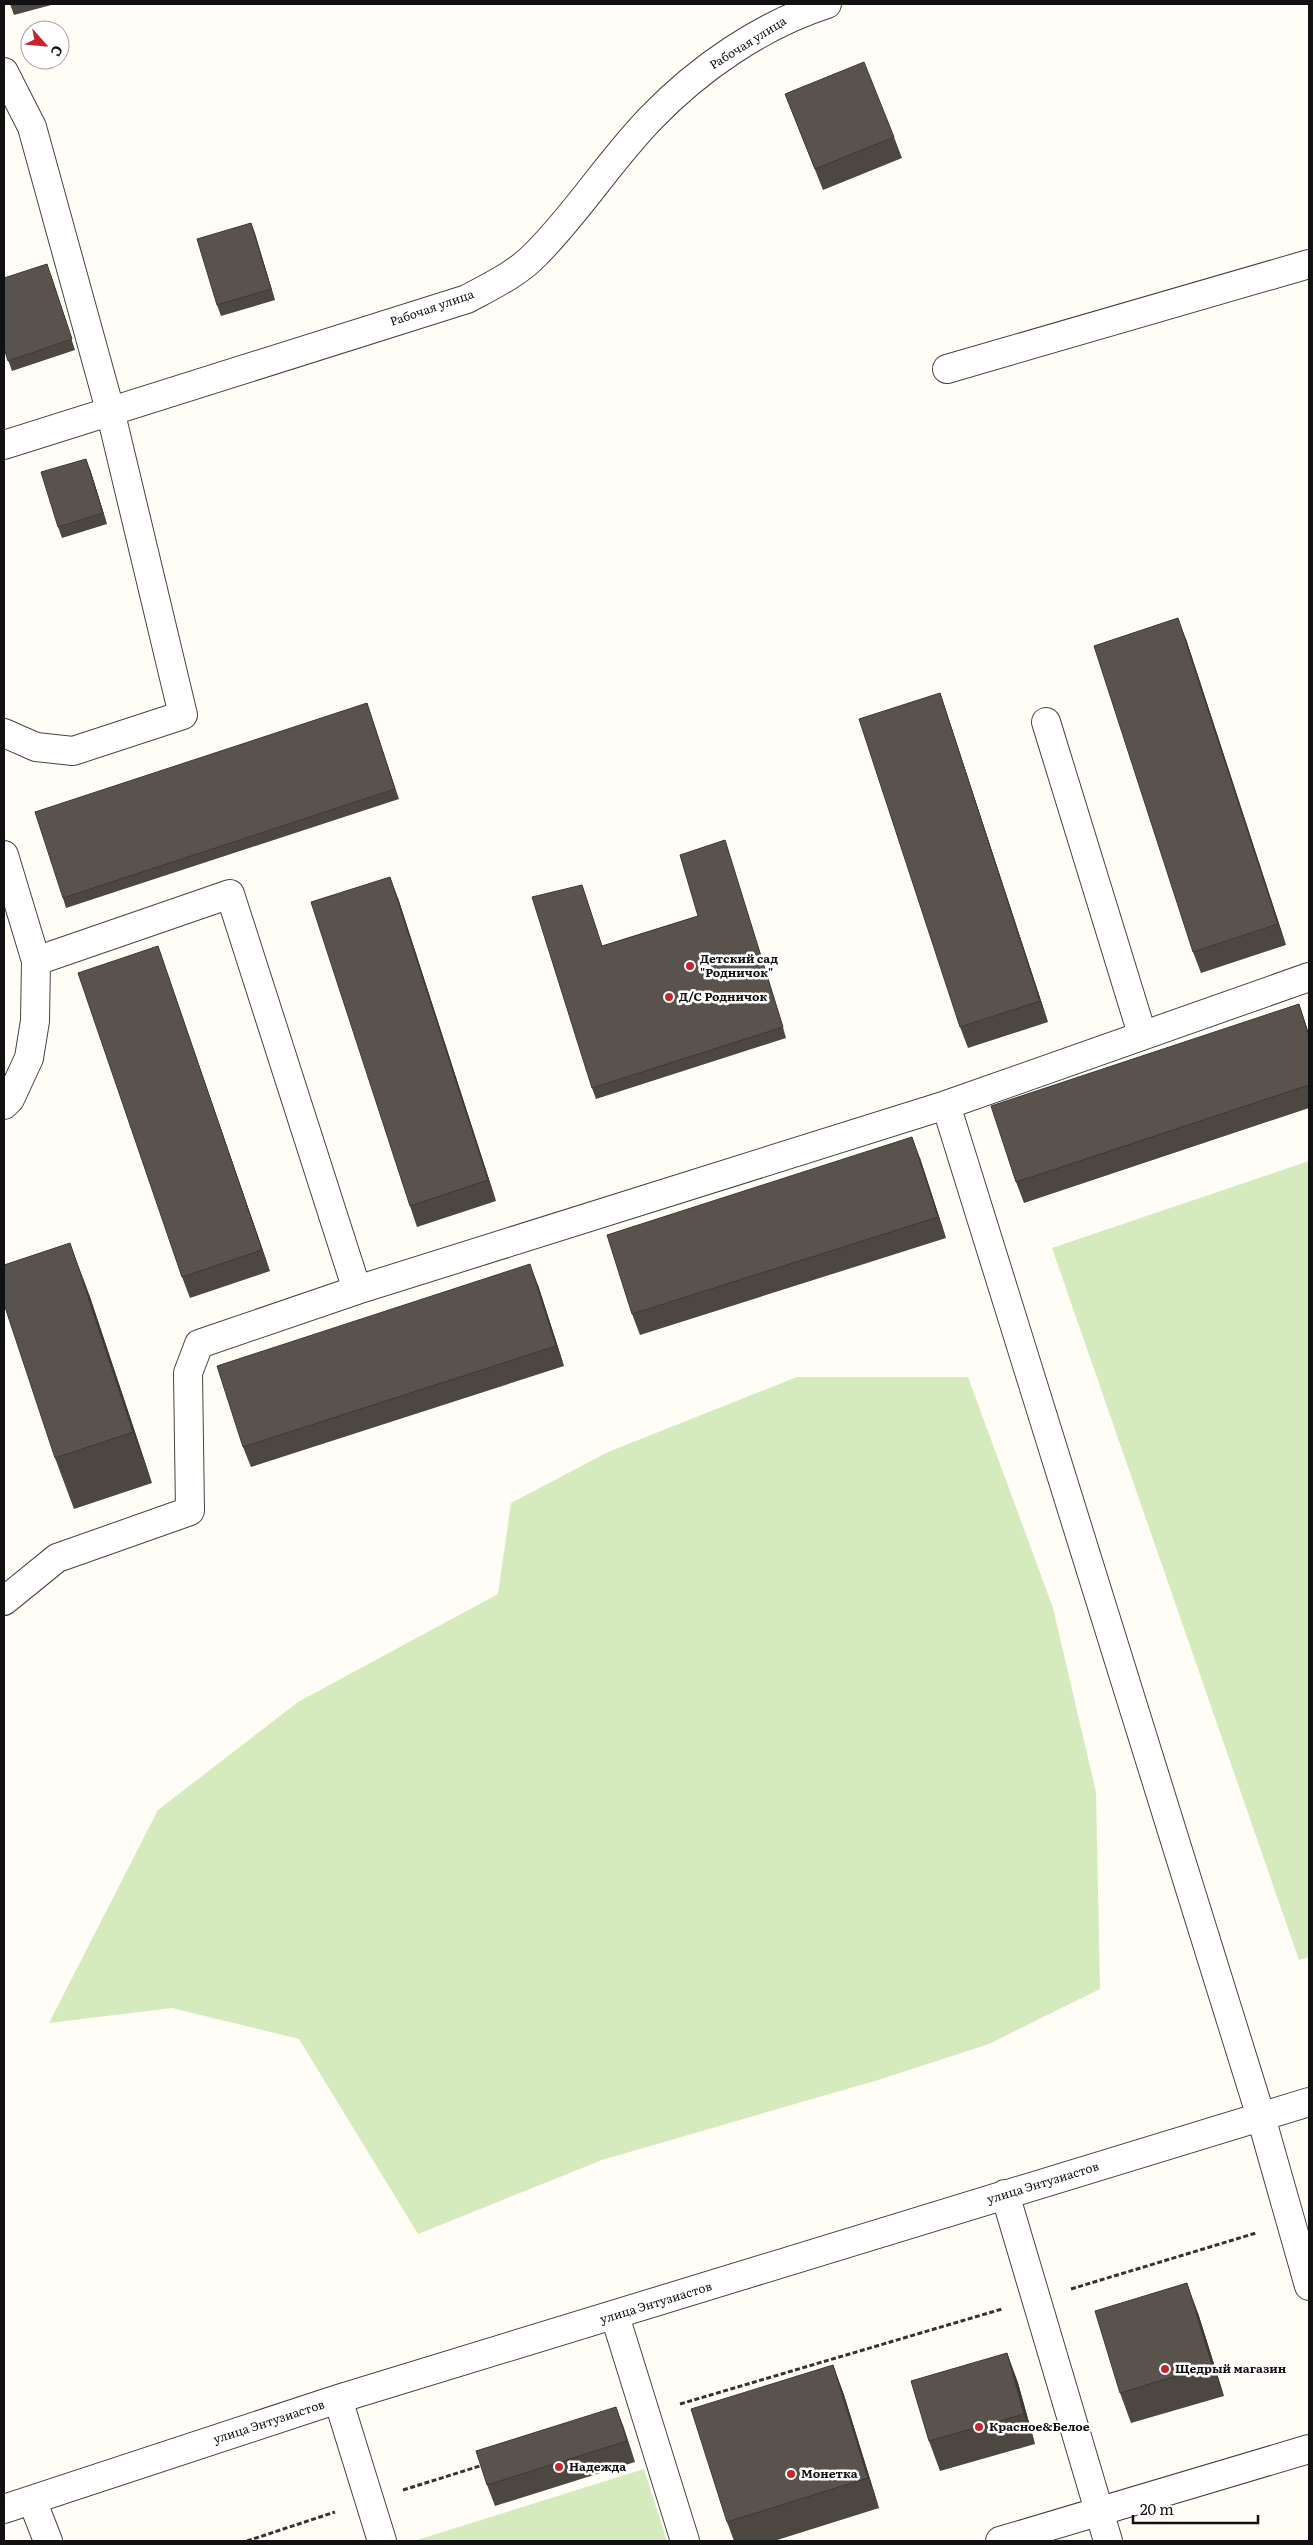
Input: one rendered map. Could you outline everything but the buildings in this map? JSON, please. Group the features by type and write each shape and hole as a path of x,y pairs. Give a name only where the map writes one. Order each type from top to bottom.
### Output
{"street":[{"name":"Рабочая улица","path":"4,445 110,410 467,299 509,276 536,254 650,118 689,82 742,45 794,14 827,4"},
{"path":"4,72 32,127 110,410 183,715 73,751 36,747 4,732"},
{"path":"947,369 1309,264"},
{"path":"1046,722 1142,1034"},
{"path":"4,855 36,961 34,1021 29,1058 10,1099 4,1105"},
{"path":"36,961 230,894 357,1290"},
{"path":"4,1601 57,1558 190,1511 188,1373 200,1344 357,1290 946,1104 1309,977"},
{"path":"946,1104 1261,2117 1309,2286"},
{"name":"улица Энтузиастов","path":"4,2509 338,2399 615,2316 1309,2102"},
{"path":"1006,2194 1108,2541"},
{"path":"615,2316 685,2541"},
{"path":"338,2399 382,2541"},
{"path":"1000,2541 1309,2449"},
{"path":"32,2500 48,2541"}],"path":[{"path":"645,2414 1038,2299 1291,2222"},
{"path":"247,2541 493,2462"}],"green space":[{"path":"1309,1161 1309,1957 1299,1960 1052,1248"},
{"path":"797,1377 968,1377 1053,1608 1096,1792 1100,1989 989,2044 878,2080 602,2160 418,2234 299,2039 172,2008 49,2023 158,1810 298,1702 498,1594 511,1503 608,1452"},
{"path":"644,2469 667,2541 417,2540"}],"place":[{"name":"Детский сад \"Родничок\"","path":"690,966"},
{"name":"Д/С Родничок","path":"669,997"},
{"name":"Щедрый магазин","path":"1165,2369"},
{"name":"Красное&Белое","path":"979,2427"},
{"name":"Надежда","path":"559,2467"},
{"name":"Монетка","path":"791,2474"}]}
